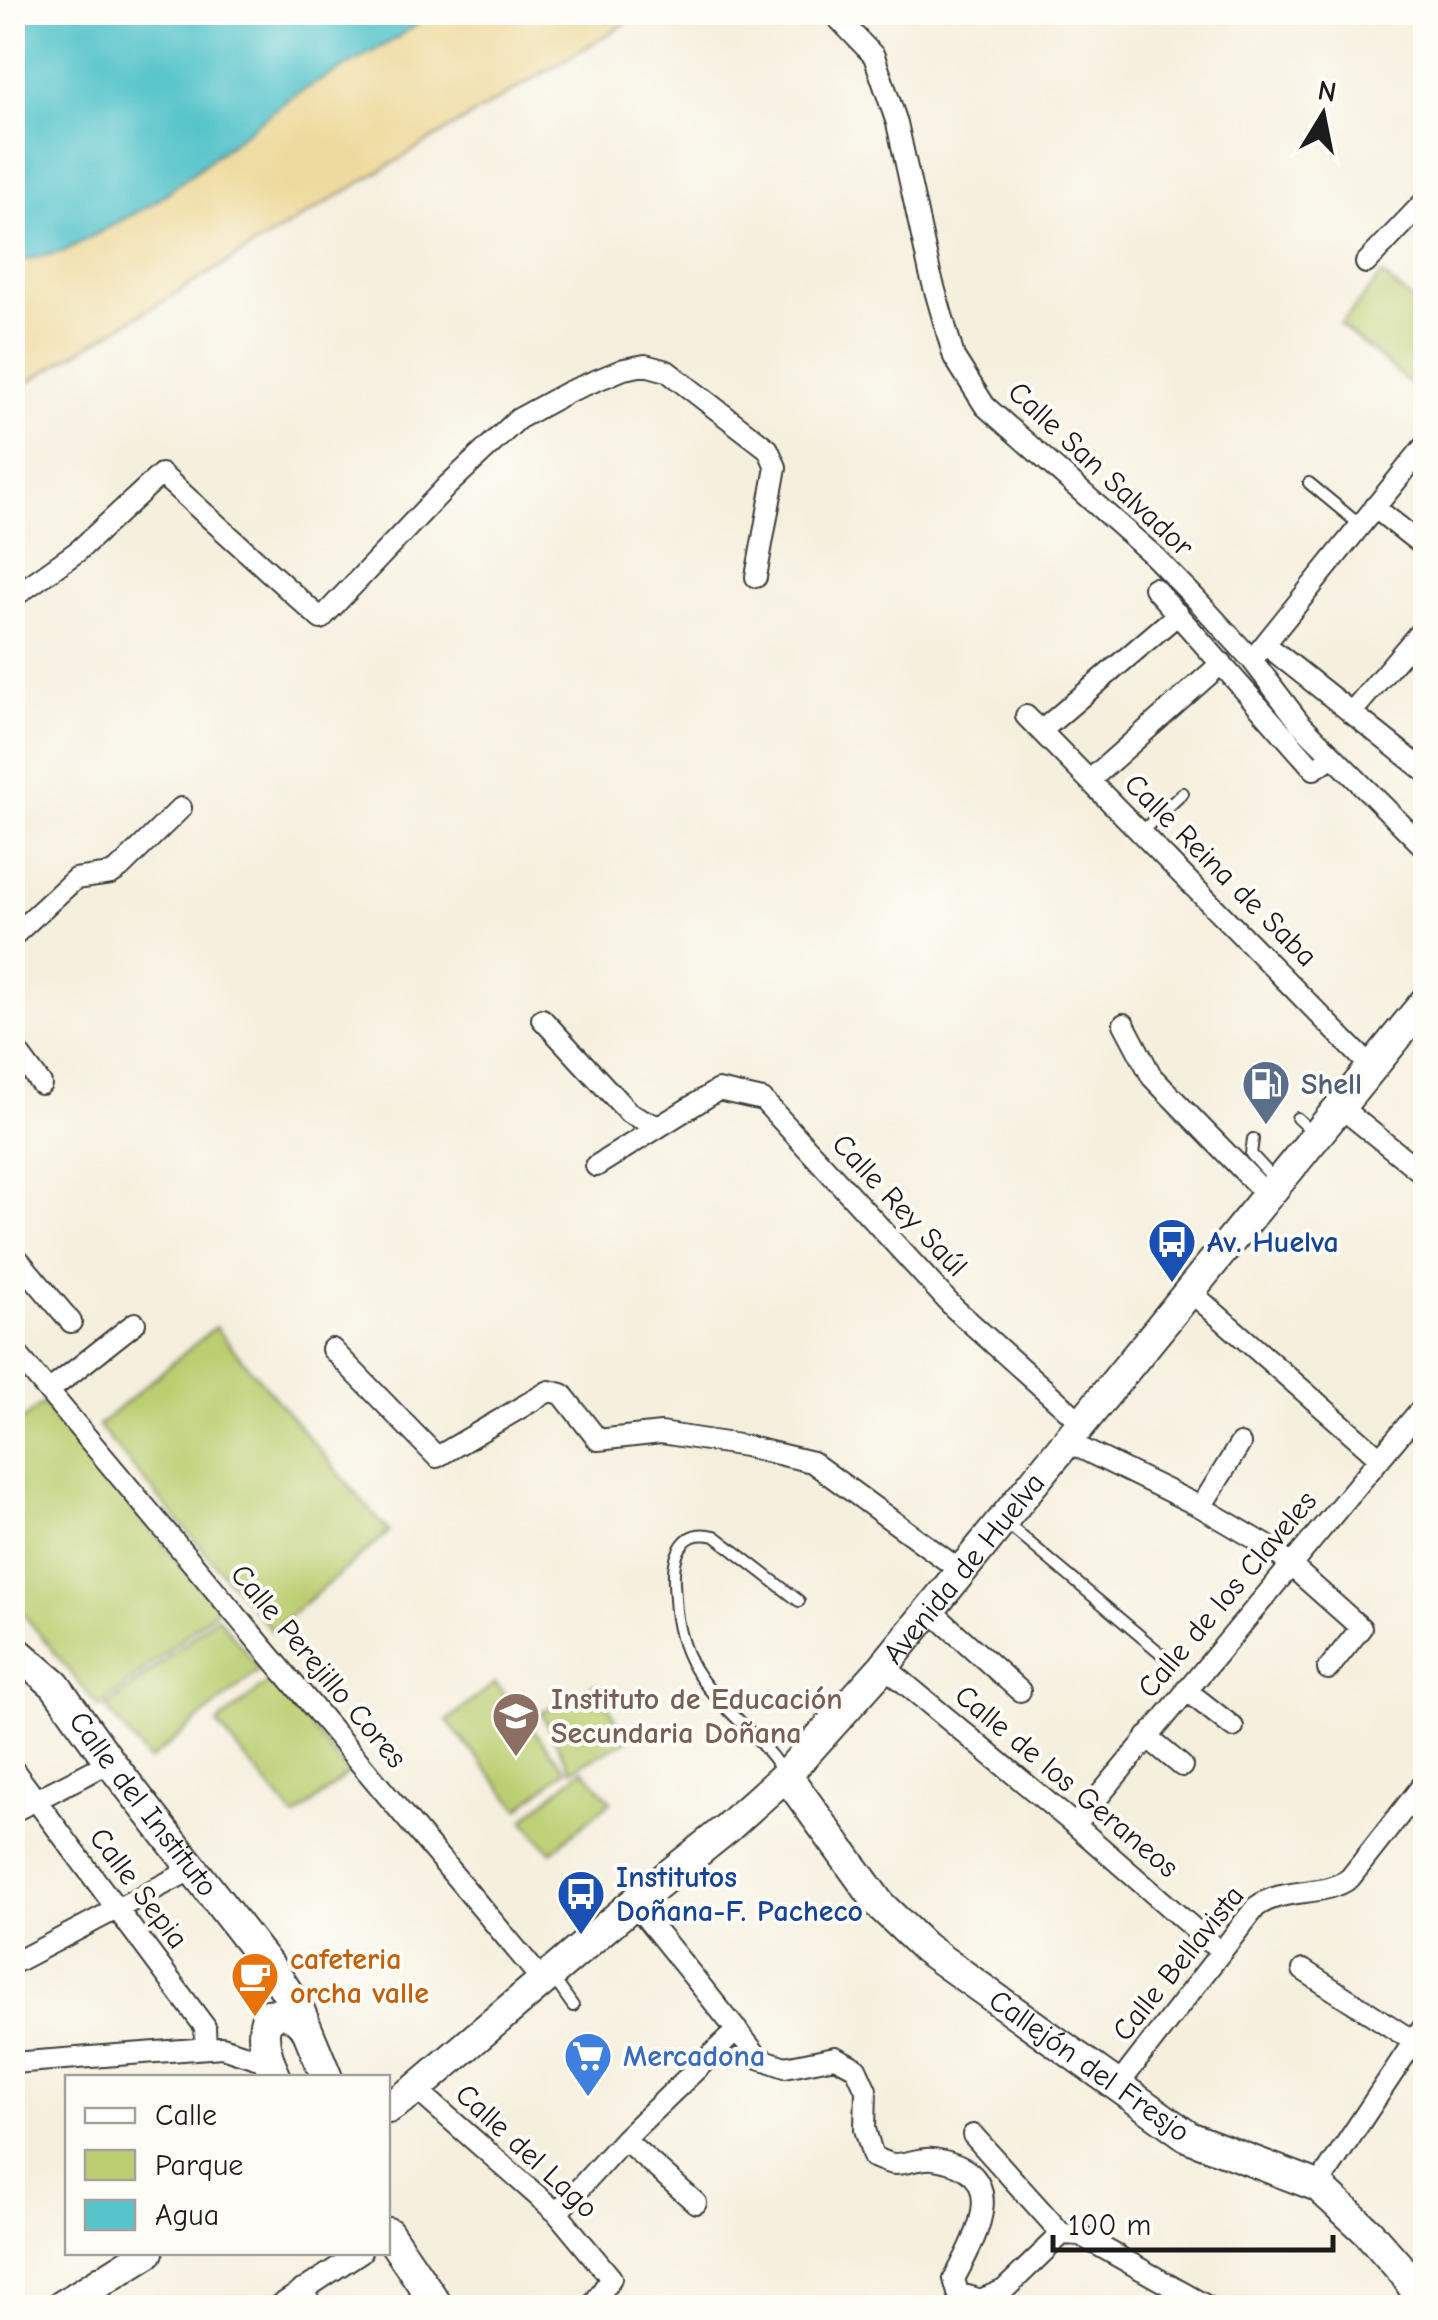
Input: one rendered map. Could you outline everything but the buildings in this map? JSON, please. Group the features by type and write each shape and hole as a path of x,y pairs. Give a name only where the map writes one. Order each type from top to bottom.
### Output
{"street":[{"name":"Calle San Salvador","path":"832,12 874,56 897,123 930,272 954,357 985,406 1258,652 1300,722 1426,849"},
{"path":"1366,262 1426,200"},
{"path":"12,598 78,551 162,474 322,620 448,485 518,419 568,392 624,369 645,365 667,371 768,449 776,468 756,577"},
{"path":"1426,444 1258,652 1351,714 1426,772"},
{"path":"1374,507 1426,548"},
{"path":"1154,588 1314,768 1333,756"},
{"name":"Calle Reina de Saba","path":"1178,614 1034,723 1372,1066"},
{"path":"1351,714 1426,625"},
{"path":"1090,780 1222,662"},
{"path":"12,937 76,879 110,874 120,868 181,808"},
{"name":"Avenida de Huelva","path":"390,2107 416,2090 786,1775 884,1666 1191,1292 1272,1189 1306,1126 1339,1106 1426,1000"},
{"path":"542,1019 629,1113 659,1126"},
{"path":"1124,1024 1152,1078 1272,1189"},
{"path":"12,1045 41,1084"},
{"name":"Calle Rey Saúl","path":"596,1166 718,1090 764,1100 954,1308 1075,1433 1292,1564 1361,1628 1328,1669"},
{"path":"1339,1106 1426,1176"},
{"path":"12,1252 20,1277 71,1322"},
{"path":"1191,1292 1380,1458"},
{"path":"50,1390 135,1323"},
{"name":"Calle Perejillo Cores","path":"12,1348 546,1977"},
{"path":"332,1349 437,1457 548,1391 562,1394 598,1440 662,1434 746,1446 812,1462 962,1572"},
{"name":"Calle de los Claveles","path":"1075,1824 1426,1402"},
{"path":"1202,1507 1240,1444"},
{"path":"930,1610 1020,1690"},
{"name":"Calle del Instituto","path":"12,1648 55,1686 299,2010 325,2075"},
{"name":"Calle de los Geraneos","path":"884,1666 1210,1942"},
{"path":"1186,1690 1233,1727"},
{"path":"1148,1737 1182,1766"},
{"path":"12,1812 110,1762"},
{"name":"Calle Sepia","path":"12,1768 205,2027 214,2048"},
{"name":"Callejón del Fresjo","path":"786,1775 880,1905 925,1948 1189,2137 1318,2186 1368,2232 1405,2274 1426,2307"},
{"name":"Calle Bellavista","path":"1116,2088 1256,1907 1270,1896 1339,1886 1350,1878 1426,1782"},
{"path":"12,1964 191,1870"},
{"path":"634,1903 759,2058 785,2066 835,2057 856,2068 866,2090 865,2129 873,2157 894,2164 930,2158 960,2166 980,2184 986,2211 954,2280 958,2293 980,2300 1004,2290 1062,2234"},
{"path":"214,2048 272,2070 266,2019 268,1968"},
{"path":"1303,1970 1413,2041"},
{"path":"12,2063 214,2048 266,2019 288,2013 303,2024"},
{"path":"1318,2186 1426,2023"},
{"path":"557,2213 624,2139 737,2030"},
{"name":"Calle del Lago","path":"416,2090 557,2213 611,2278 592,2308"},
{"path":"974,2135 1062,2234 1080,2235 1210,2308"},
{"path":"624,2139 696,2203"},
{"path":"390,2237 439,2308"},
{"path":"59,2308 143,2255"},
{"path":"276,2308 308,2299 358,2255"}],"lane":[{"path":"1309,483 1360,525"},
{"path":"1142,832 1182,793"},
{"path":"1253,1139 1251,1154 1272,1189"},
{"path":"1003,1520 1170,1661"},
{"path":"786,1775 701,1682 684,1652 675,1604 674,1566 680,1547 689,1537 701,1533 715,1536 799,1601"},
{"path":"546,1977 573,2006"}],"green space":[{"path":"1382,275 1425,311 1425,396 1340,325"},
{"path":"215,1327 389,1532 272,1631 98,1426"},
{"path":"43,1403 218,1608 99,1708 13,1601 12,1429"},
{"path":"217,1616 260,1669 149,1761 106,1708"},
{"path":"271,1680 349,1773 295,1818 217,1724"},
{"path":"495,1683 566,1770 519,1809 447,1721"},
{"path":"596,1684 627,1740 571,1770 541,1713"},
{"path":"583,1769 611,1801 551,1852 523,1820"}],"sand":[{"path":"434,13 643,13 13,391 13,262 62,252 154,203 291,97"}],"water":[{"path":"13,12 434,13 291,97 154,203 62,252 13,262"}],"place":[{"name":"Shell","path":"1266,1126"},
{"name":"Av. Huelva","path":"1172,1284"},
{"name":"Instituto de Educación Secundaria Doñana","path":"516,1758"},
{"name":"Institutos Doñana-F. Pacheco","path":"581,1936"},
{"name":"cafeteria orcha valle","path":"255,2018"},
{"name":"Mercadona","path":"588,2098"}]}
